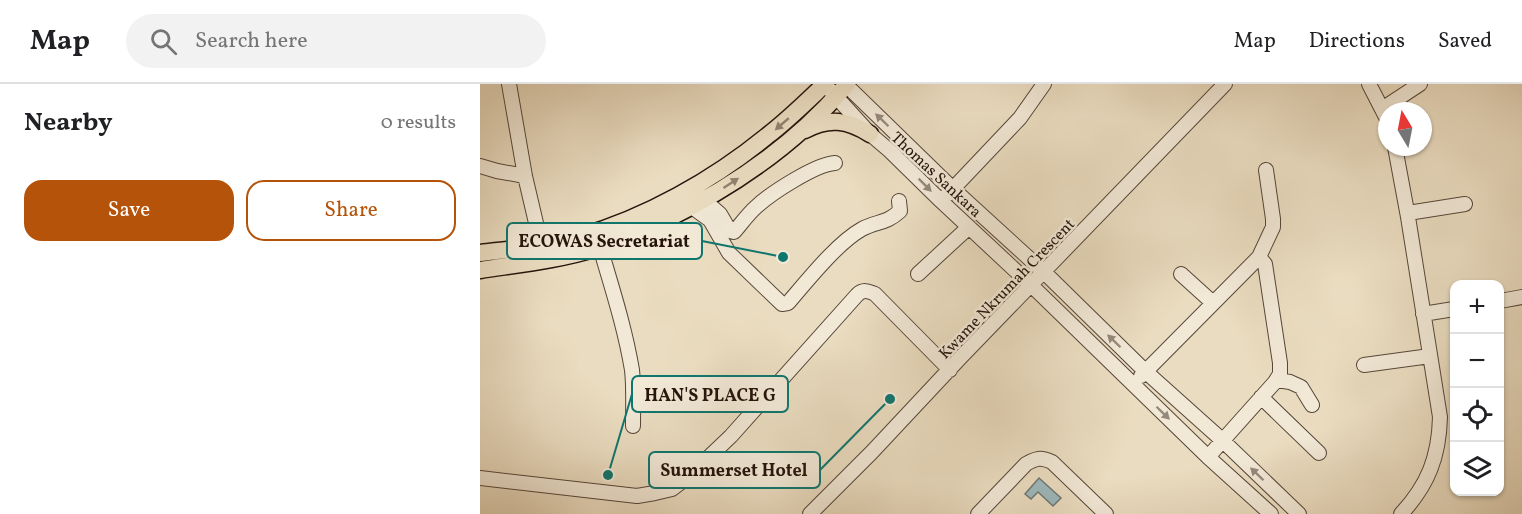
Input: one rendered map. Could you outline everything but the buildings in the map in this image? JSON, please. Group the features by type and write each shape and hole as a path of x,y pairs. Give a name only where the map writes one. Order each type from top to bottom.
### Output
{"main road":[{"path":"799,133 837,86"},
{"path":"480,270 543,253 654,208 721,170 837,86"},
{"path":"480,253 572,255 600,248 645,230 698,203 765,160 799,133 812,126 828,122 845,122 870,135"}],"street":[{"path":"509,84 525,176 543,253"},
{"path":"941,201 1020,118 1044,84"},
{"name":"Kwame Nkrumah Crescent","path":"810,514 1225,84"},
{"path":"1369,84 1379,102"},
{"path":"1399,102 1420,84"},
{"path":"837,86 1044,272 1145,371 1222,440 1299,514"},
{"name":"Thomas Sankara","path":"837,86 870,135 890,151 1208,457 1271,514"},
{"path":"1397,156 1440,417 1439,439 1432,465 1422,489 1401,514"},
{"path":"698,203 720,214 730,231 734,232 755,207 781,189 813,170 829,163 835,163"},
{"path":"480,166 525,176"},
{"path":"1133,384 1259,257 1273,227 1266,170"},
{"path":"698,203 729,253 782,304 788,303 838,248 862,229 891,219 900,211 899,201"},
{"path":"1408,213 1465,204"},
{"path":"918,274 969,226"},
{"path":"600,248 619,312 632,369 633,426"},
{"path":"1208,457 1280,374 1265,264 1259,257"},
{"path":"1181,274 1213,303"},
{"path":"480,478 637,496 672,489 723,444 862,291 875,294 950,370"},
{"path":"1504,300 1522,297"},
{"path":"1423,314 1450,310"},
{"path":"1364,365 1430,356"},
{"path":"1277,380 1301,387 1312,405"},
{"path":"1262,397 1319,453"},
{"path":"978,514 1026,464 1043,458 1052,462 1106,514"}],"water":[{"path":"1039,478 1061,498 1053,506 1038,492 1031,499 1025,494"}],"place":[{"name":"ECOWAS Secretariat","path":"783,257"},
{"name":"Summerset Hotel","path":"890,399"},
{"name":"HAN'S PLACE G","path":"608,475"}]}
